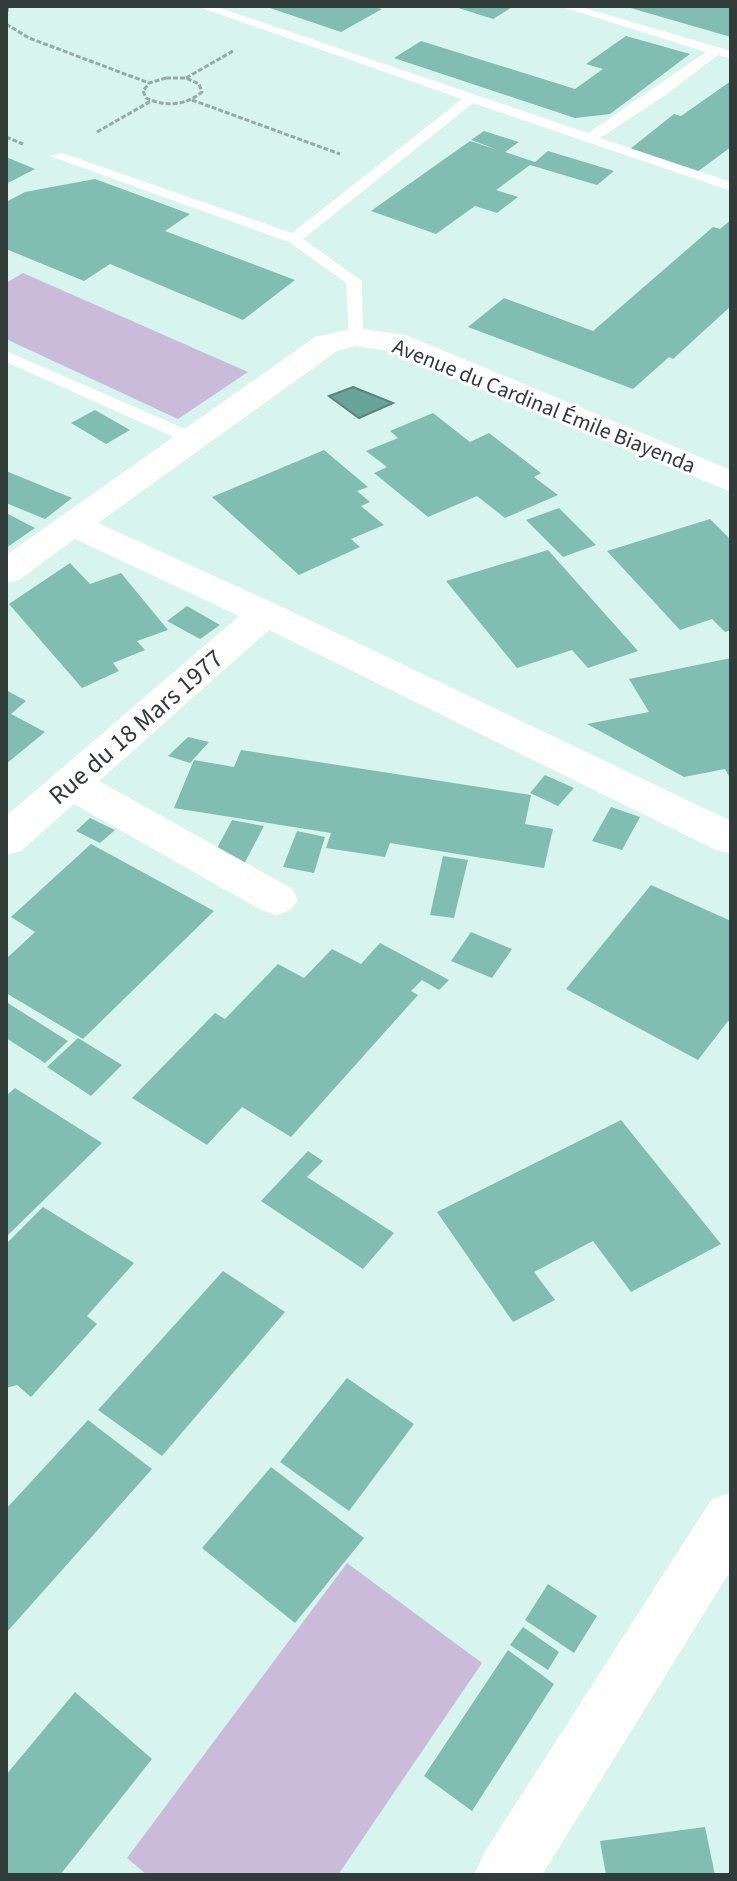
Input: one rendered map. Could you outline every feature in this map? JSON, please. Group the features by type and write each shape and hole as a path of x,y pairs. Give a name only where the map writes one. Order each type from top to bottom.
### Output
{"street":[{"path":"6,572 326,344 355,337"},
{"name":"Avenue du Cardinal Émile Biayenda","path":"355,337 395,342 731,482"},
{"path":"73,525 265,613 731,839"},
{"name":"Rue du 18 Mars 1977","path":"6,840 265,613"},
{"path":"72,784 276,899"},
{"path":"506,1875 731,1519"}],"lane":[{"path":"202,6 731,187"},
{"path":"565,6 731,55"},
{"path":"587,140 662,91 715,51"},
{"path":"294,239 473,97"},
{"path":"57,156 294,239 354,281 355,337"},
{"path":"6,356 191,438"}],"path":[{"path":"8,6 6,22 29,38 149,83"},
{"path":"166,78 193,80 202,88 192,100 167,104 151,101 143,91 149,83 166,78"},
{"path":"192,100 382,169"},
{"path":"57,156 151,101"}],"shaded area":[{"path":"23,273 248,372 178,419 6,339 6,283"},
{"path":"353,387 393,403 359,418 329,396"},
{"path":"347,1563 482,1663 338,1875 147,1875 127,1858"}],"building":[{"path":"264,6 373,6 382,9 341,32"},
{"path":"452,6 514,6 493,19"},
{"path":"627,7 731,8 731,37"},
{"path":"626,36 690,54 610,114 575,118 394,58 421,41 575,89 603,69 586,64"},
{"path":"731,81 731,147 697,172 630,149 674,114 681,116"},
{"path":"484,131 519,142 505,152 535,162 548,151 614,171 597,185 530,165 496,190 518,197 497,213 475,206 436,234 371,211 470,141 498,150 471,140"},
{"path":"6,157 35,169 6,184"},
{"path":"95,179 190,214 165,231 295,280 243,320 110,264 84,281 6,249 6,202 25,192"},
{"path":"731,220 731,306 673,359 669,357 633,389 468,327 504,298 593,331 713,227 720,229"},
{"path":"95,410 130,430 106,444 71,423"},
{"path":"433,413 470,442 489,433 541,473 534,477 558,495 505,518 477,496 428,517 374,473 387,467 366,451 398,438 390,431"},
{"path":"324,450 368,487 357,491 370,502 361,506 384,525 351,539 360,547 299,575 212,497"},
{"path":"6,471 72,498 45,519 6,503"},
{"path":"559,508 596,545 563,557 526,520"},
{"path":"6,513 35,528 6,548"},
{"path":"710,519 731,540 731,630 725,632 712,619 680,630 607,551"},
{"path":"548,550 638,651 588,668 572,650 517,668 446,581"},
{"path":"70,563 90,584 121,573 168,630 137,641 145,650 113,663 119,671 82,688 9,604"},
{"path":"187,606 220,625 200,639 167,621"},
{"path":"731,658 731,780 725,769 684,777 587,724 649,712 629,679"},
{"path":"6,690 26,701 11,714 45,732 6,764"},
{"path":"188,737 209,742 190,763 168,756"},
{"path":"241,750 531,795 525,824 553,829 544,868 390,843 385,857 326,848 331,833 174,808 194,760 234,767"},
{"path":"545,775 574,788 558,806 530,793"},
{"path":"611,807 640,817 622,850 592,841"},
{"path":"90,818 115,830 100,843 76,831"},
{"path":"232,820 264,826 243,866 215,852"},
{"path":"297,831 325,837 314,873 283,867"},
{"path":"91,844 214,911 83,1039 6,993 6,959 35,932 11,917"},
{"path":"443,856 468,860 454,918 430,915"},
{"path":"651,885 731,921 731,1023 728,1021 698,1060 566,989"},
{"path":"471,932 512,949 492,978 451,961"},
{"path":"380,943 449,980 439,990 422,980 411,991 418,995 291,1137 242,1107 207,1145 132,1098 215,1013 225,1019 278,964 304,978 332,949 361,964"},
{"path":"6,1002 68,1041 45,1063 6,1038"},
{"path":"78,1038 122,1065 91,1096 47,1067"},
{"path":"15,1088 102,1143 6,1237 6,1096"},
{"path":"621,1120 721,1244 631,1292 593,1241 534,1272 555,1300 513,1322 437,1212"},
{"path":"308,1151 323,1161 307,1177 394,1233 363,1269 261,1201"},
{"path":"43,1207 134,1263 87,1316 97,1324 31,1397 17,1385 6,1388 6,1244"},
{"path":"223,1271 285,1312 162,1456 98,1410"},
{"path":"347,1378 414,1424 349,1511 280,1462"},
{"path":"88,1420 152,1469 6,1633 6,1509"},
{"path":"271,1467 364,1538 295,1623 202,1548"},
{"path":"548,1584 597,1616 574,1653 525,1620"},
{"path":"523,1627 559,1652 548,1670 510,1645"},
{"path":"508,1650 554,1684 472,1811 424,1776"},
{"path":"75,1692 152,1759 60,1875 6,1875 6,1775"},
{"path":"705,1827 715,1875 606,1875 600,1841"}]}
